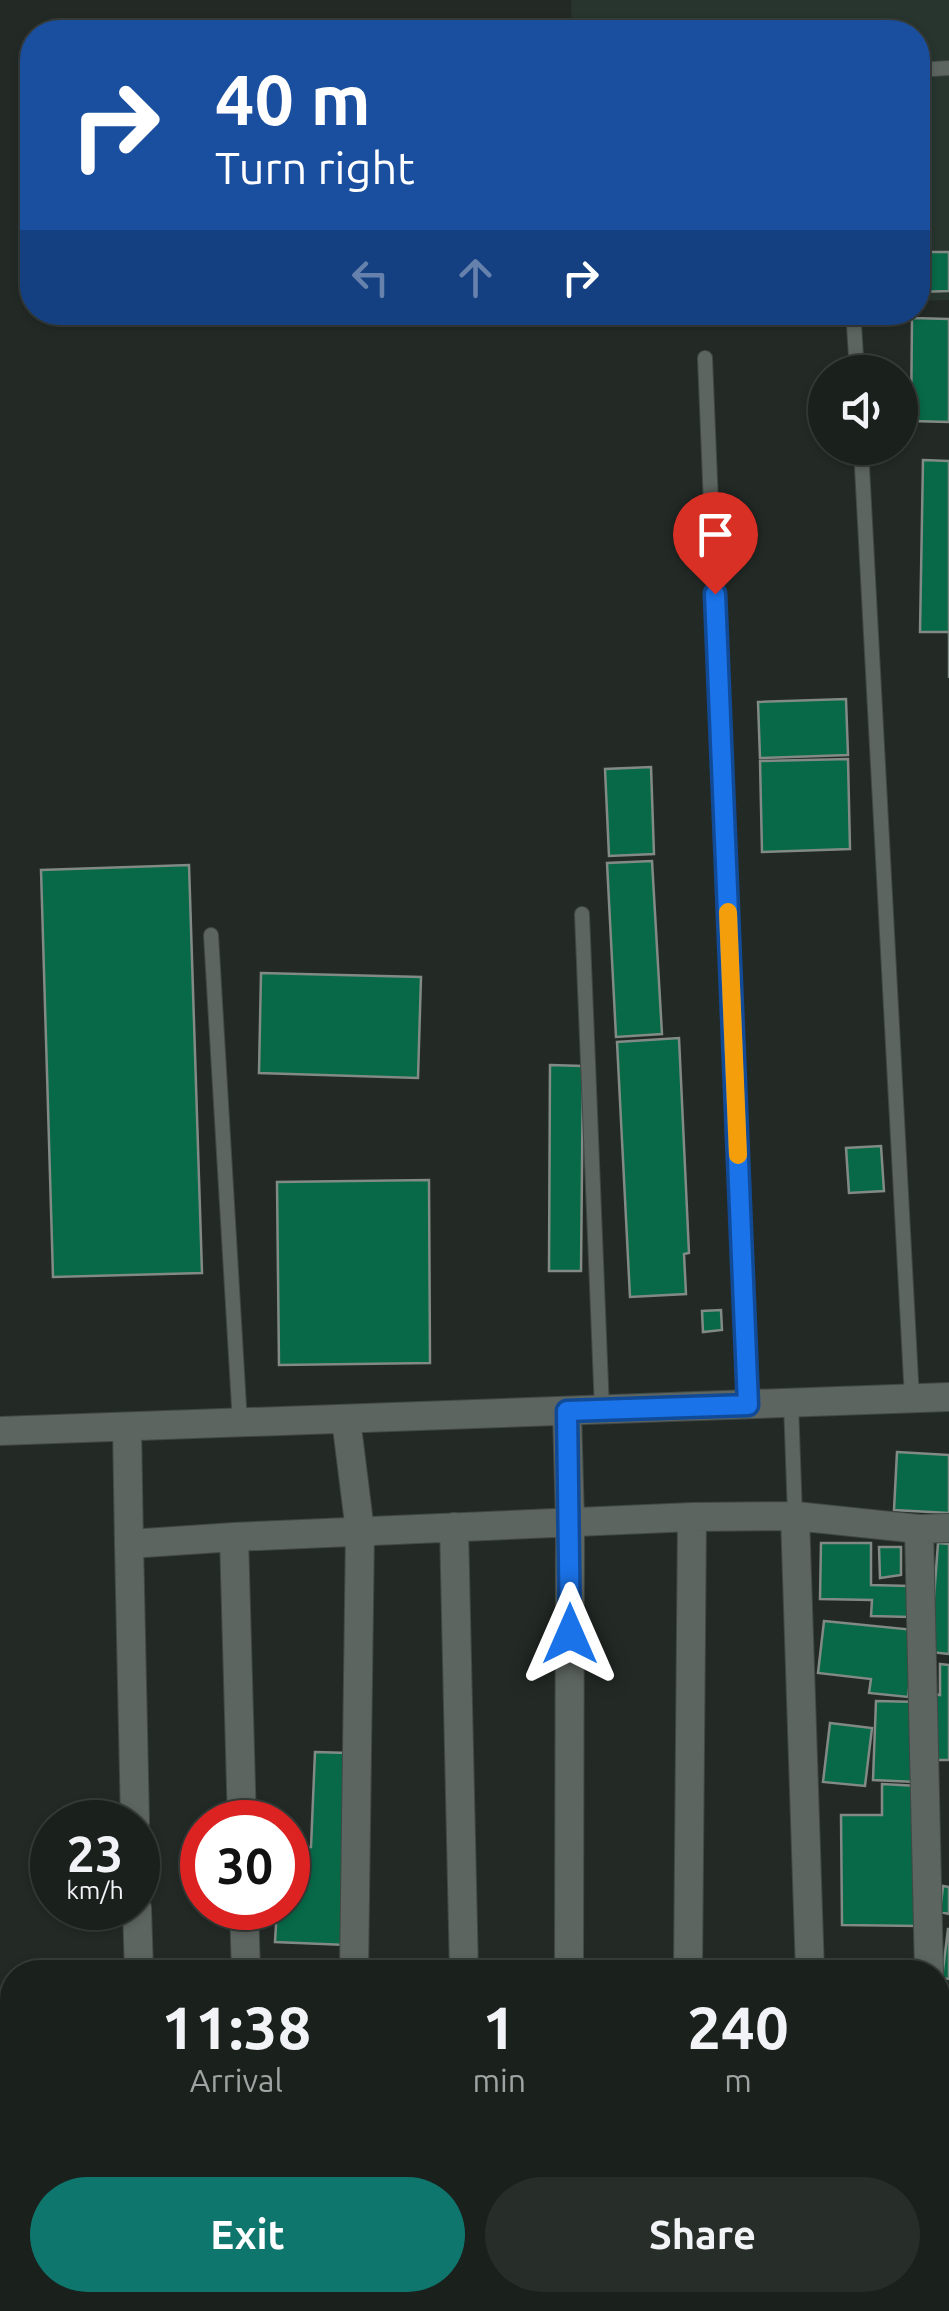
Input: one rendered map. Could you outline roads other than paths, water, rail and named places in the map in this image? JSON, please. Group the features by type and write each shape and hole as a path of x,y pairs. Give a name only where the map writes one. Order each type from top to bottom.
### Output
{"street":[{"path":"0,1432 949,1397"},
{"path":"567,1411 569,1960"},
{"path":"346,1419 360,1531 354,1960"},
{"path":"127,1427 135,1800"},
{"path":"795,1516 810,1960"},
{"path":"129,1544 692,1517 795,1516 920,1530 949,1528"},
{"path":"688,1960 692,1517"},
{"path":"454,1528 464,1960"},
{"path":"920,1530 929,1960"},
{"path":"234,1536 241,1800"},
{"path":"138,1930 139,1960"},
{"path":"245,1930 246,1960"}],"lane":[{"path":"854,325 855,355"},
{"path":"705,358 748,1405"},
{"path":"861,465 912,1399"},
{"path":"582,914 602,1410"},
{"path":"211,935 240,1423"},
{"path":"791,1403 795,1516"}]}
